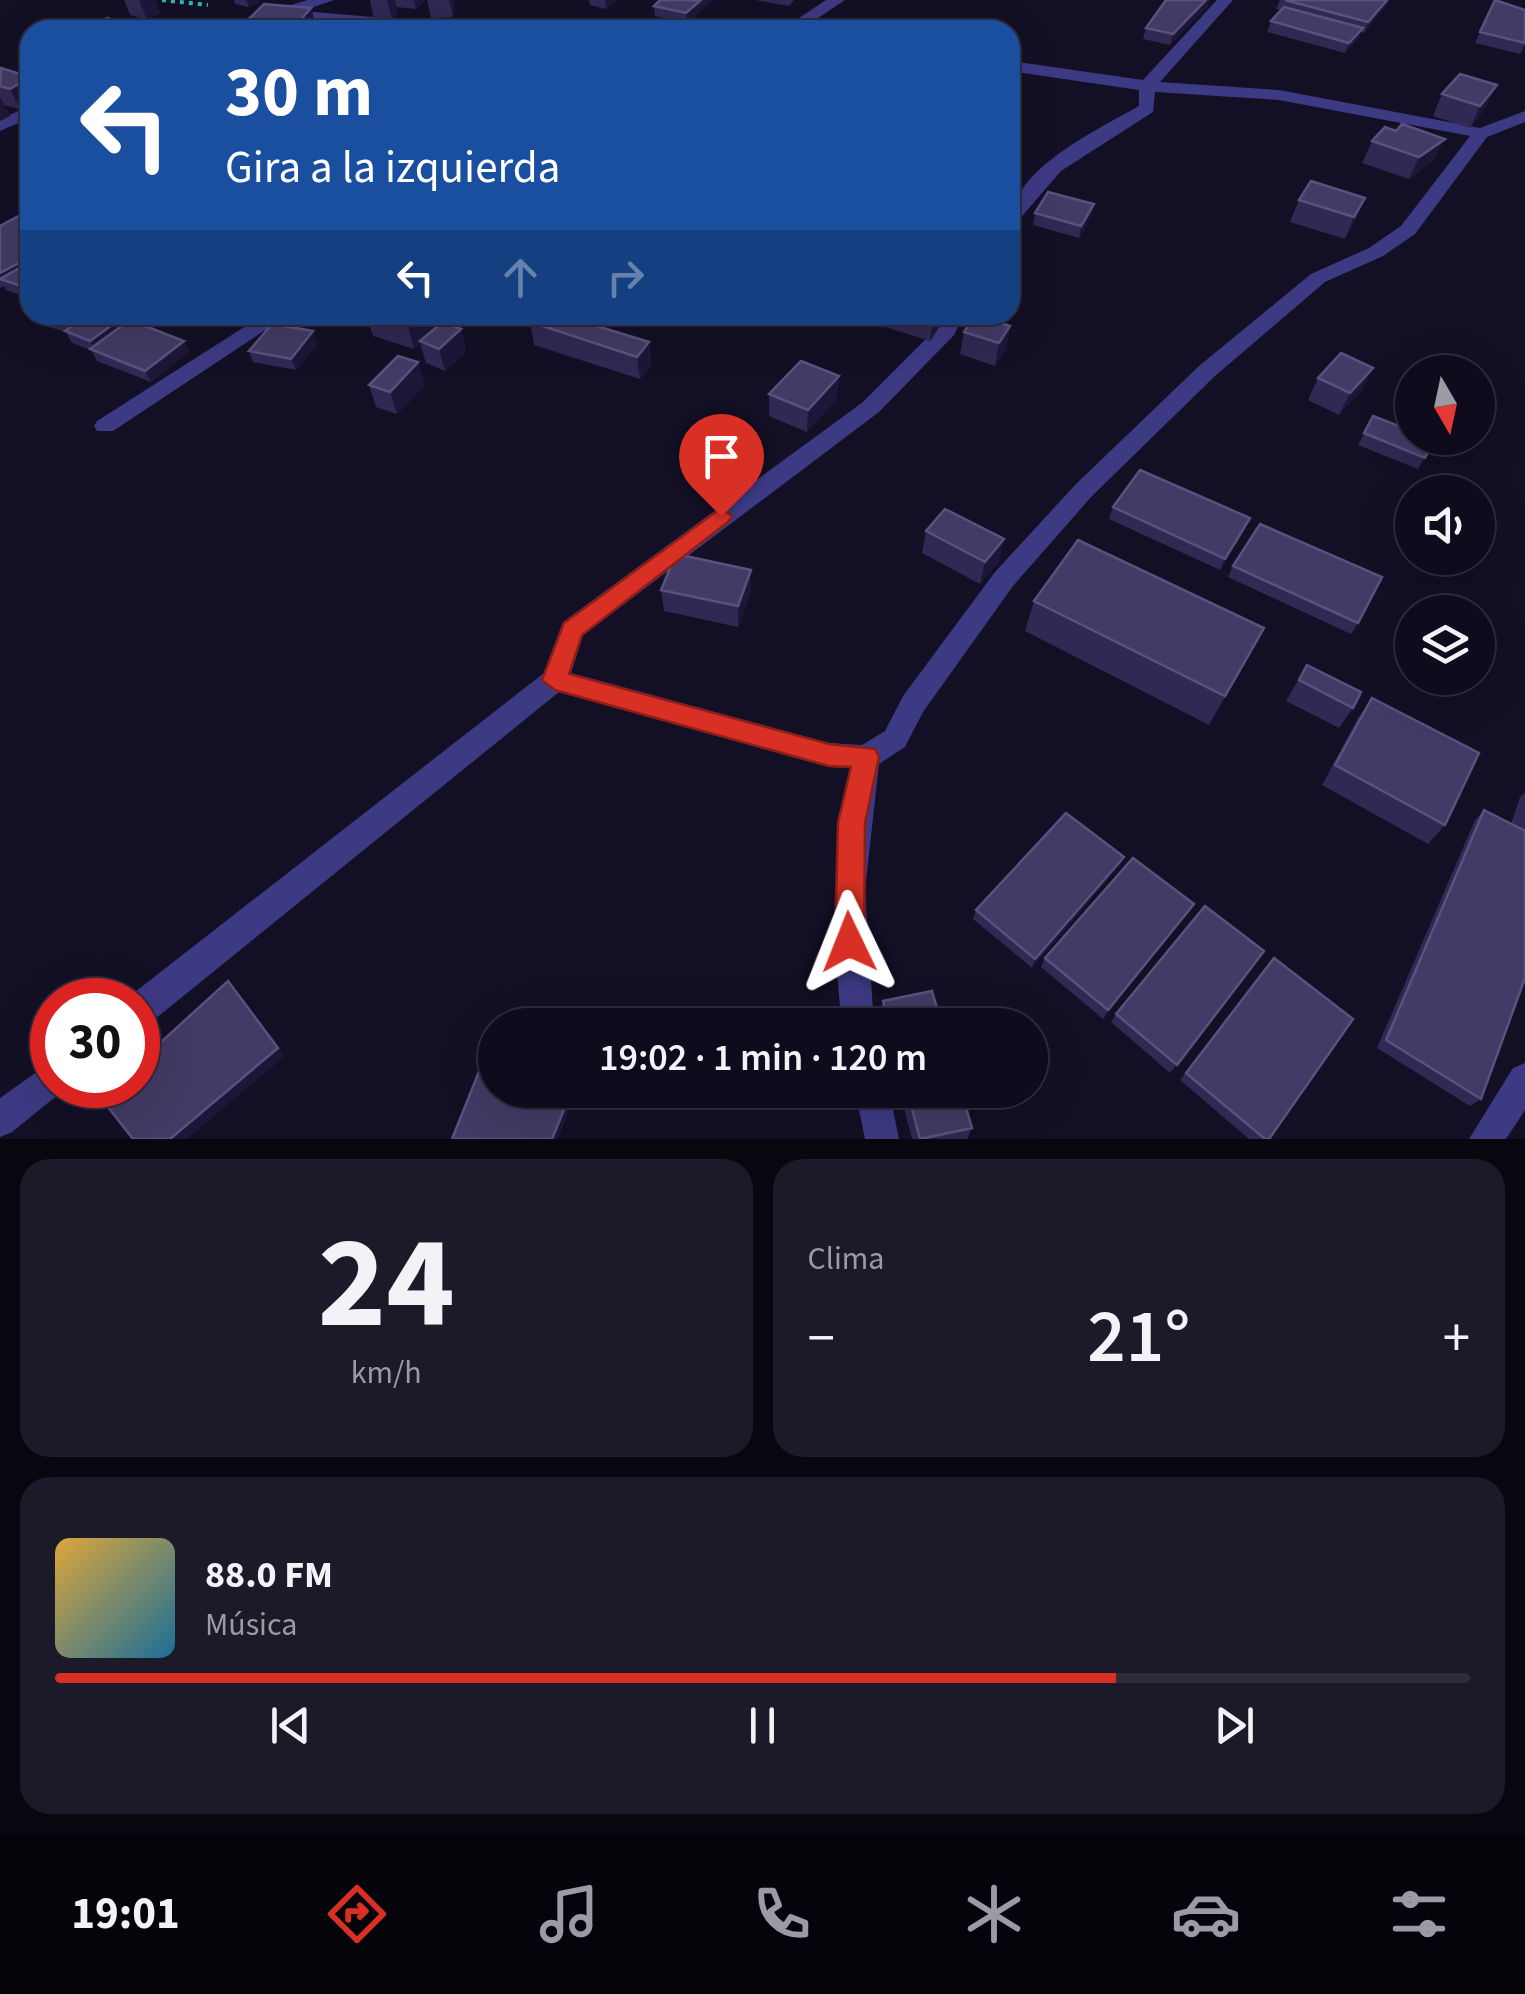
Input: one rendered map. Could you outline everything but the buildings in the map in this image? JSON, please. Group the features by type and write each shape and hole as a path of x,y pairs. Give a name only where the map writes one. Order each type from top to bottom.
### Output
{"street":[{"path":"248,20 326,0"},
{"path":"805,20 837,0"},
{"path":"1020,203 1032,184 1057,163 1147,108 1147,86 1225,0"},
{"path":"274,13 353,20"},
{"path":"1020,67 1147,86 1280,96 1481,133 1525,116"},
{"path":"555,680 814,751 866,757 894,740 913,704 1004,579 1084,490 1207,371 1318,278 1376,252 1408,230 1481,133"},
{"path":"104,426 262,325"},
{"path":"160,994 555,680 572,630 871,407 949,325"},
{"path":"856,1008 847,912 848,865 866,757"},
{"path":"1486,1139 1525,1080"},
{"path":"0,1120 30,1096"},
{"path":"876,1108 882,1139"}],"route":[{"path":"721,516 572,630 555,680 751,736 829,755 866,757 848,865 849,942"}]}
